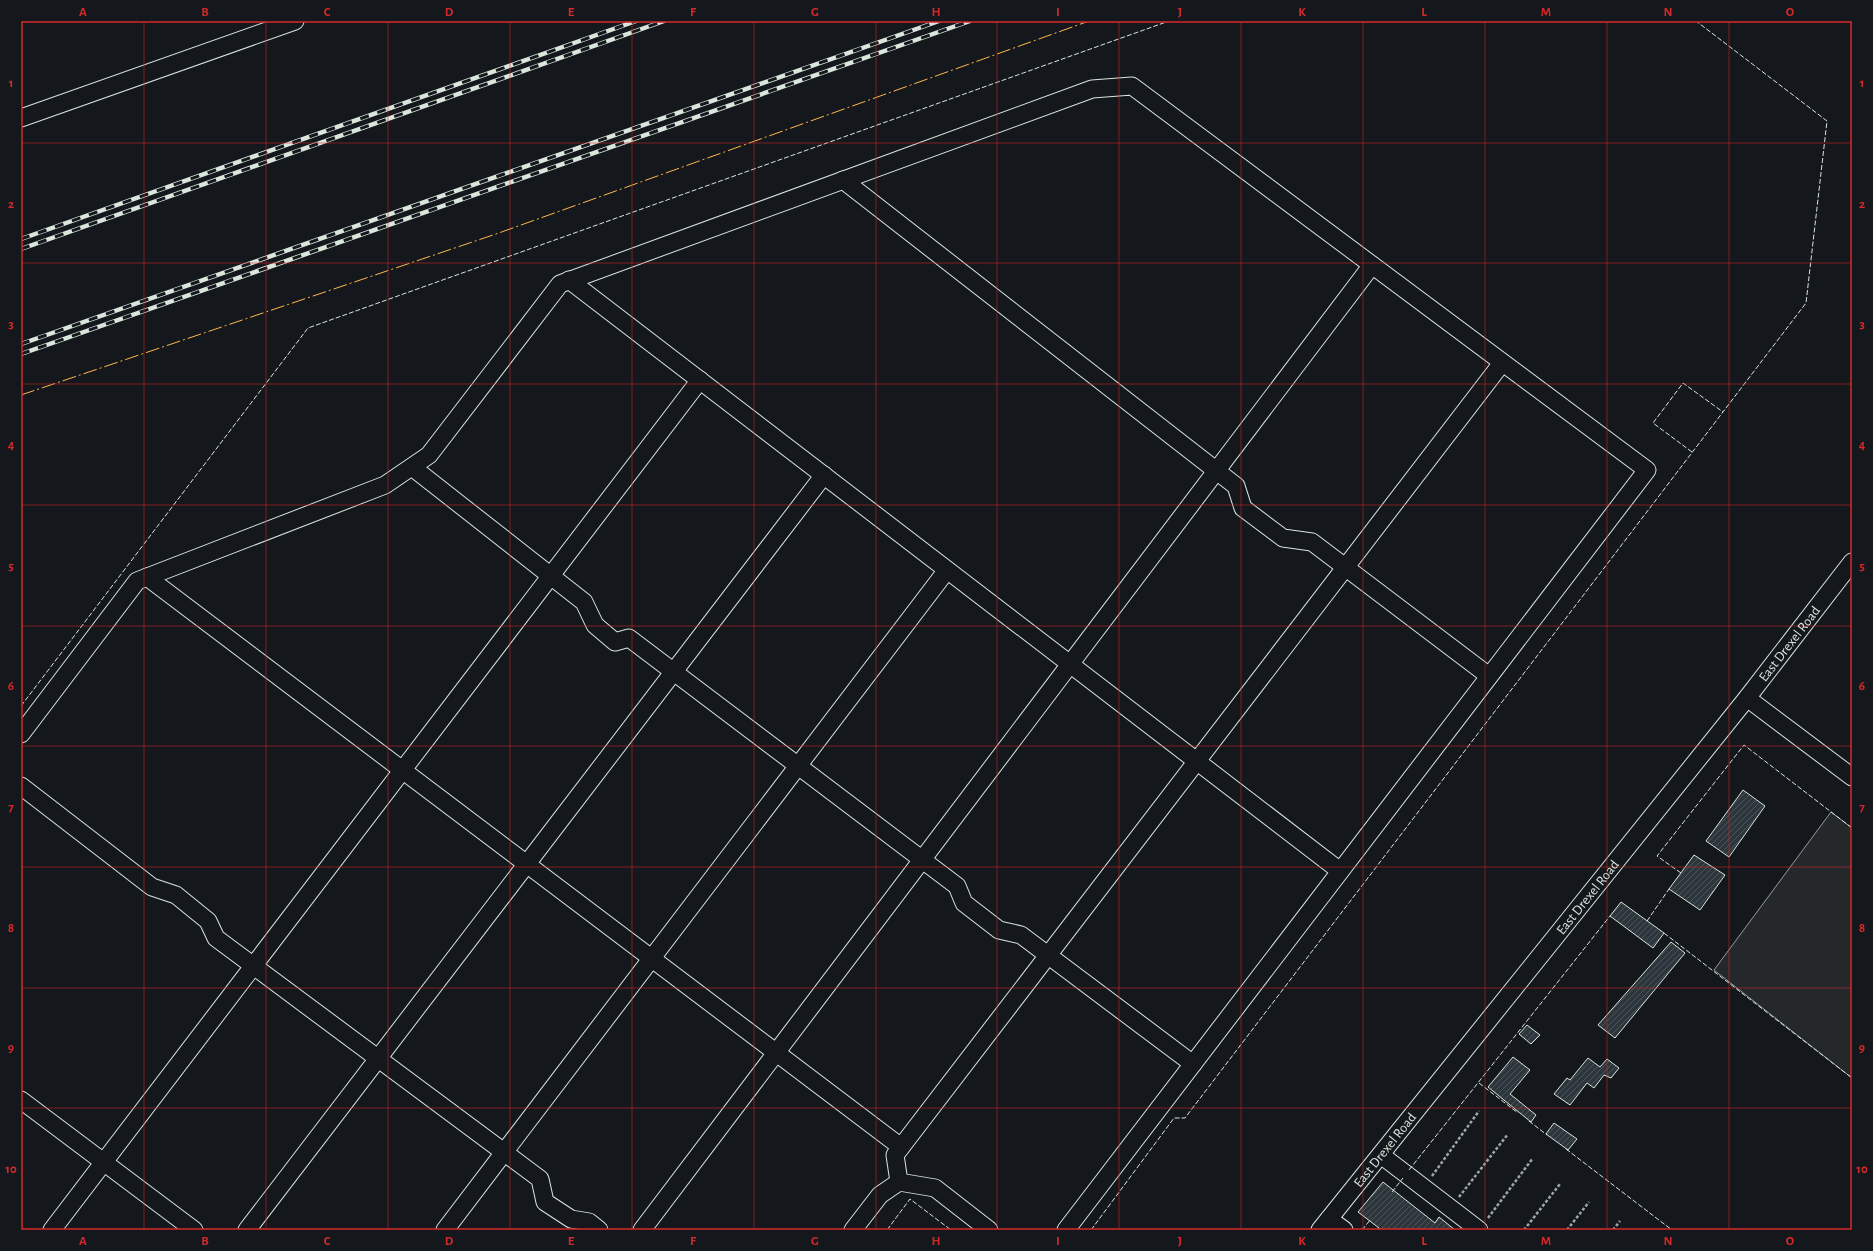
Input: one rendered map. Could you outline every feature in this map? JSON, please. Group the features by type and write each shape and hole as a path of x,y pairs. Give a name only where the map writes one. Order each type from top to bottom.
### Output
{"street":[{"path":"21,118 296,21"},
{"path":"21,734 137,581 385,484 429,455 560,284 1092,89 1132,86 1647,470 1066,1230"},
{"path":"843,180 1236,486 1243,508 1283,538 1312,542 1489,676"},
{"path":"642,1230 1372,266"},
{"path":"569,280 1340,871"},
{"path":"899,1182 896,1155 901,1147 1502,362"},
{"path":"52,1230 700,380"},
{"path":"412,467 584,602 595,625 615,642 629,638 957,886 964,903 999,930 1021,936 1193,1064"},
{"path":"247,1230 824,475"},
{"name":"East Drexel Road","path":"1325,1224 1747,698 1852,562"},
{"path":"445,1230 947,570"},
{"path":"147,577 901,1147"},
{"path":"1747,698 1852,777"},
{"path":"21,786 152,887 176,895 208,921 216,938 540,1179 545,1202 571,1219 589,1222 599,1230"},
{"path":"21,1100 194,1230"},
{"path":"1381,1155 1479,1230"},
{"path":"853,1230 880,1195 899,1182 935,1188 989,1230"},
{"path":"1325,1224 1344,1230"}],"path":[{"path":"1424,1188 1479,1111"},
{"path":"1450,1208 1508,1134"},
{"path":"1479,1230 1533,1158"},
{"path":"1524,1230 1560,1184"},
{"path":"1567,1230 1589,1202"},
{"path":"1613,1230 1620,1221"}],"shaded area":[{"path":"1831,812 1852,828 1852,1078 1714,970"}],"building":[{"path":"1743,790 1765,806 1729,857 1706,841"},
{"path":"1694,855 1725,875 1700,910 1669,889"},
{"path":"1621,902 1664,933 1653,948 1610,916"},
{"path":"1671,942 1685,953 1615,1038 1598,1025"},
{"path":"1527,1025 1540,1035 1531,1044 1519,1034"},
{"path":"1513,1057 1530,1070 1510,1094 1536,1115 1531,1122 1488,1087"},
{"path":"1588,1058 1600,1067 1607,1059 1619,1068 1611,1078 1604,1075 1594,1088 1587,1083 1570,1105 1554,1094 1567,1078 1570,1080"},
{"path":"1554,1123 1577,1139 1568,1150 1546,1134"},
{"path":"1383,1182 1435,1223 1439,1217 1455,1230 1378,1230 1379,1228 1358,1212"}],"railway":[{"path":"21,239 636,21"},
{"path":"21,249 664,21"},
{"path":"21,344 939,21"},
{"path":"21,354 970,21"}],"fence":[{"path":"21,706 308,328 1169,21"},
{"path":"1091,1230 1174,1118 1185,1118 1806,303 1827,121 1696,21"},
{"path":"1692,452 1653,423 1683,383 1723,412"},
{"path":"1681,873 1657,856 1744,745 1852,828"},
{"path":"1647,921 1669,889"},
{"path":"1409,1170 1610,916"},
{"path":"1664,933 1852,1078"},
{"path":"1479,1083 1518,1113"},
{"path":"1529,1121 1547,1135"},
{"path":"1566,1149 1672,1230"},
{"path":"1392,1192 1403,1178"},
{"path":"887,1230 910,1199 951,1230"},
{"path":"1362,1230 1371,1219"}],"power":[{"path":"21,395 496,234 1089,21"}]}
